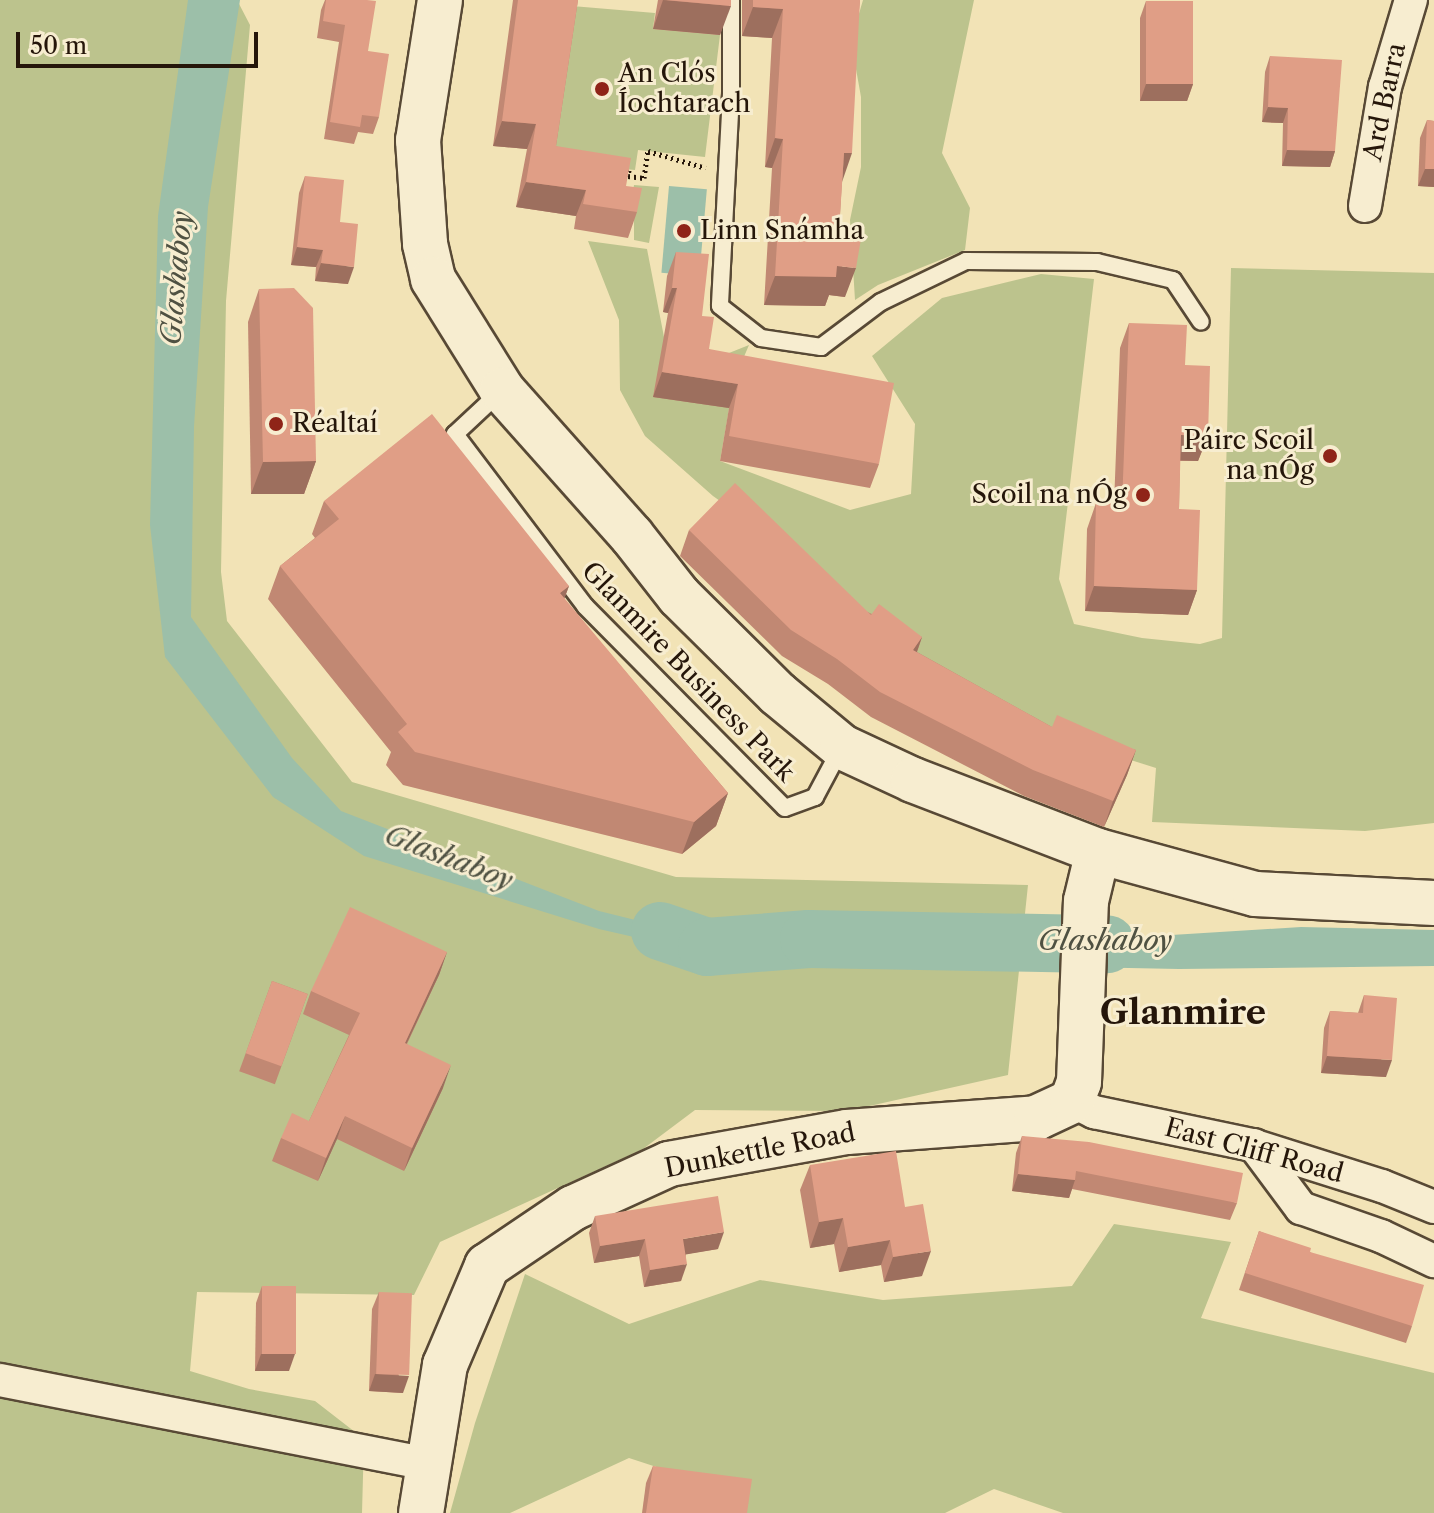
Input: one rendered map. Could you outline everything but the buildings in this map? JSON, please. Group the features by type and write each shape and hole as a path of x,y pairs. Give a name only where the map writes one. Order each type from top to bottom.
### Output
{"main road":[{"path":"438,0 418,140 425,244 433,279 502,390 632,536 679,596 778,694 842,747 913,780 1098,851 1255,894 1434,903"},
{"path":"1076,1091 1086,901 1098,851"},
{"name":"Dunkettle Road","path":"421,1513 445,1365 487,1266 573,1208 669,1164 847,1132 1036,1118 1076,1091"}],"street":[{"name":"Ard Barra","path":"1365,206 1385,87 1411,0"},
{"name":"East Cliff Road","path":"1076,1091 1094,1112 1254,1145 1382,1186 1434,1207"},
{"path":"1254,1145 1301,1208 1381,1236 1434,1261"},
{"path":"0,1380 429,1464"}],"lane":[{"path":"731,0 731,94 720,306 761,338 821,347 881,302 966,261 1097,262 1173,280 1201,322"},
{"name":"Glanmire Business Park","path":"502,390 455,434 585,606 785,808 815,797 842,747"}],"path":[{"path":"629,170 628,176 644,178 648,151 726,174"}],"shaded area":[{"path":"0,0 237,0 250,25 226,301 221,572 227,621 352,782 676,877 1028,885 1008,1075 847,1111 695,1110 643,1149 440,1242 414,1295 197,1292 190,1371 249,1389 315,1401 364,1439 362,1513 0,1513"},
{"path":"863,0 974,0 942,153 970,208 965,250 878,285 855,300 850,220 861,167 861,97 851,41"},
{"name":"An Clós Íochtarach","path":"572,6 655,13 653,29 720,35 705,157 638,150 635,170 550,162"},
{"path":"634,185 659,187 649,243 634,240 634,211 630,210"},
{"path":"588,241 647,249 664,337 719,357 749,345 734,380 720,461 850,510 911,494 915,424 872,356 942,298 1041,274 1094,279 1059,579 1074,624 1142,638 1200,644 1222,638 1231,268 1434,273 1434,823 1365,831 1152,822 1156,768 1020,725 920,662 830,579 713,496 645,436 620,390 619,320"},
{"path":"1114,1224 1231,1242 1201,1318 1434,1373 1434,1513 1063,1513 994,1489 945,1513 743,1513 745,1496 629,1458 510,1513 450,1513 475,1423 525,1274 629,1324 760,1280 883,1300 1072,1286"}],"water":[{"path":"188,0 240,0 208,207 194,427 191,617 292,758 341,811 599,911 736,945 1027,944 1301,927 1434,930 1434,966 1179,969 734,960 599,929 364,856 273,797 165,657 150,525 158,216"},
{"name":"Linn Snámha","path":"669,186 707,189 699,276 661,273"}],"waterway":[{"name":"Glashaboy","path":"660,931 707,947 809,939 1107,944"}],"place":[{"name":"An Clós Íochtarach","path":"602,89"},
{"name":"Linn Snámha","path":"684,231"},
{"name":"Réaltaí","path":"276,424"},
{"name":"Páirc Scoil na nÓg","path":"1330,456"},
{"name":"Scoil na nÓg","path":"1143,495"}],"district":[{"name":"Glanmire","path":"1183,1013"}]}
